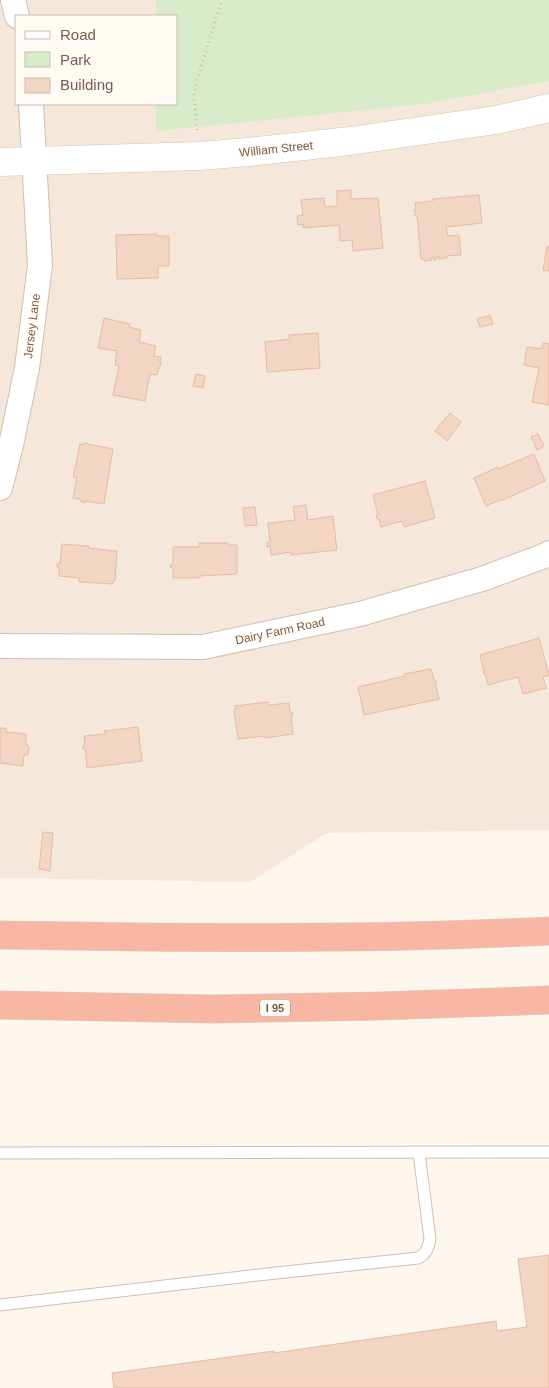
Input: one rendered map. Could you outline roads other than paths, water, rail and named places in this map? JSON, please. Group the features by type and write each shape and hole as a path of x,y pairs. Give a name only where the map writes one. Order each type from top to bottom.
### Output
{"highway":[{"path":"0,935 191,938 454,935 549,931"},
{"name":"I 95","path":"0,1005 231,1008 418,1005 549,1000"}],"street":[{"path":"13,0 17,15"},
{"name":"Jersey Lane","path":"0,488 27,368 40,265 32,105"},
{"name":"William Street","path":"0,162 200,156 350,141 496,120 549,108"},
{"name":"Dairy Farm Road","path":"0,646 203,647 360,614 482,579 549,553"}],"lane":[{"path":"0,1153 549,1152"},
{"path":"0,1305 418,1258 424,1255 429,1248 430,1239 419,1153"}]}
